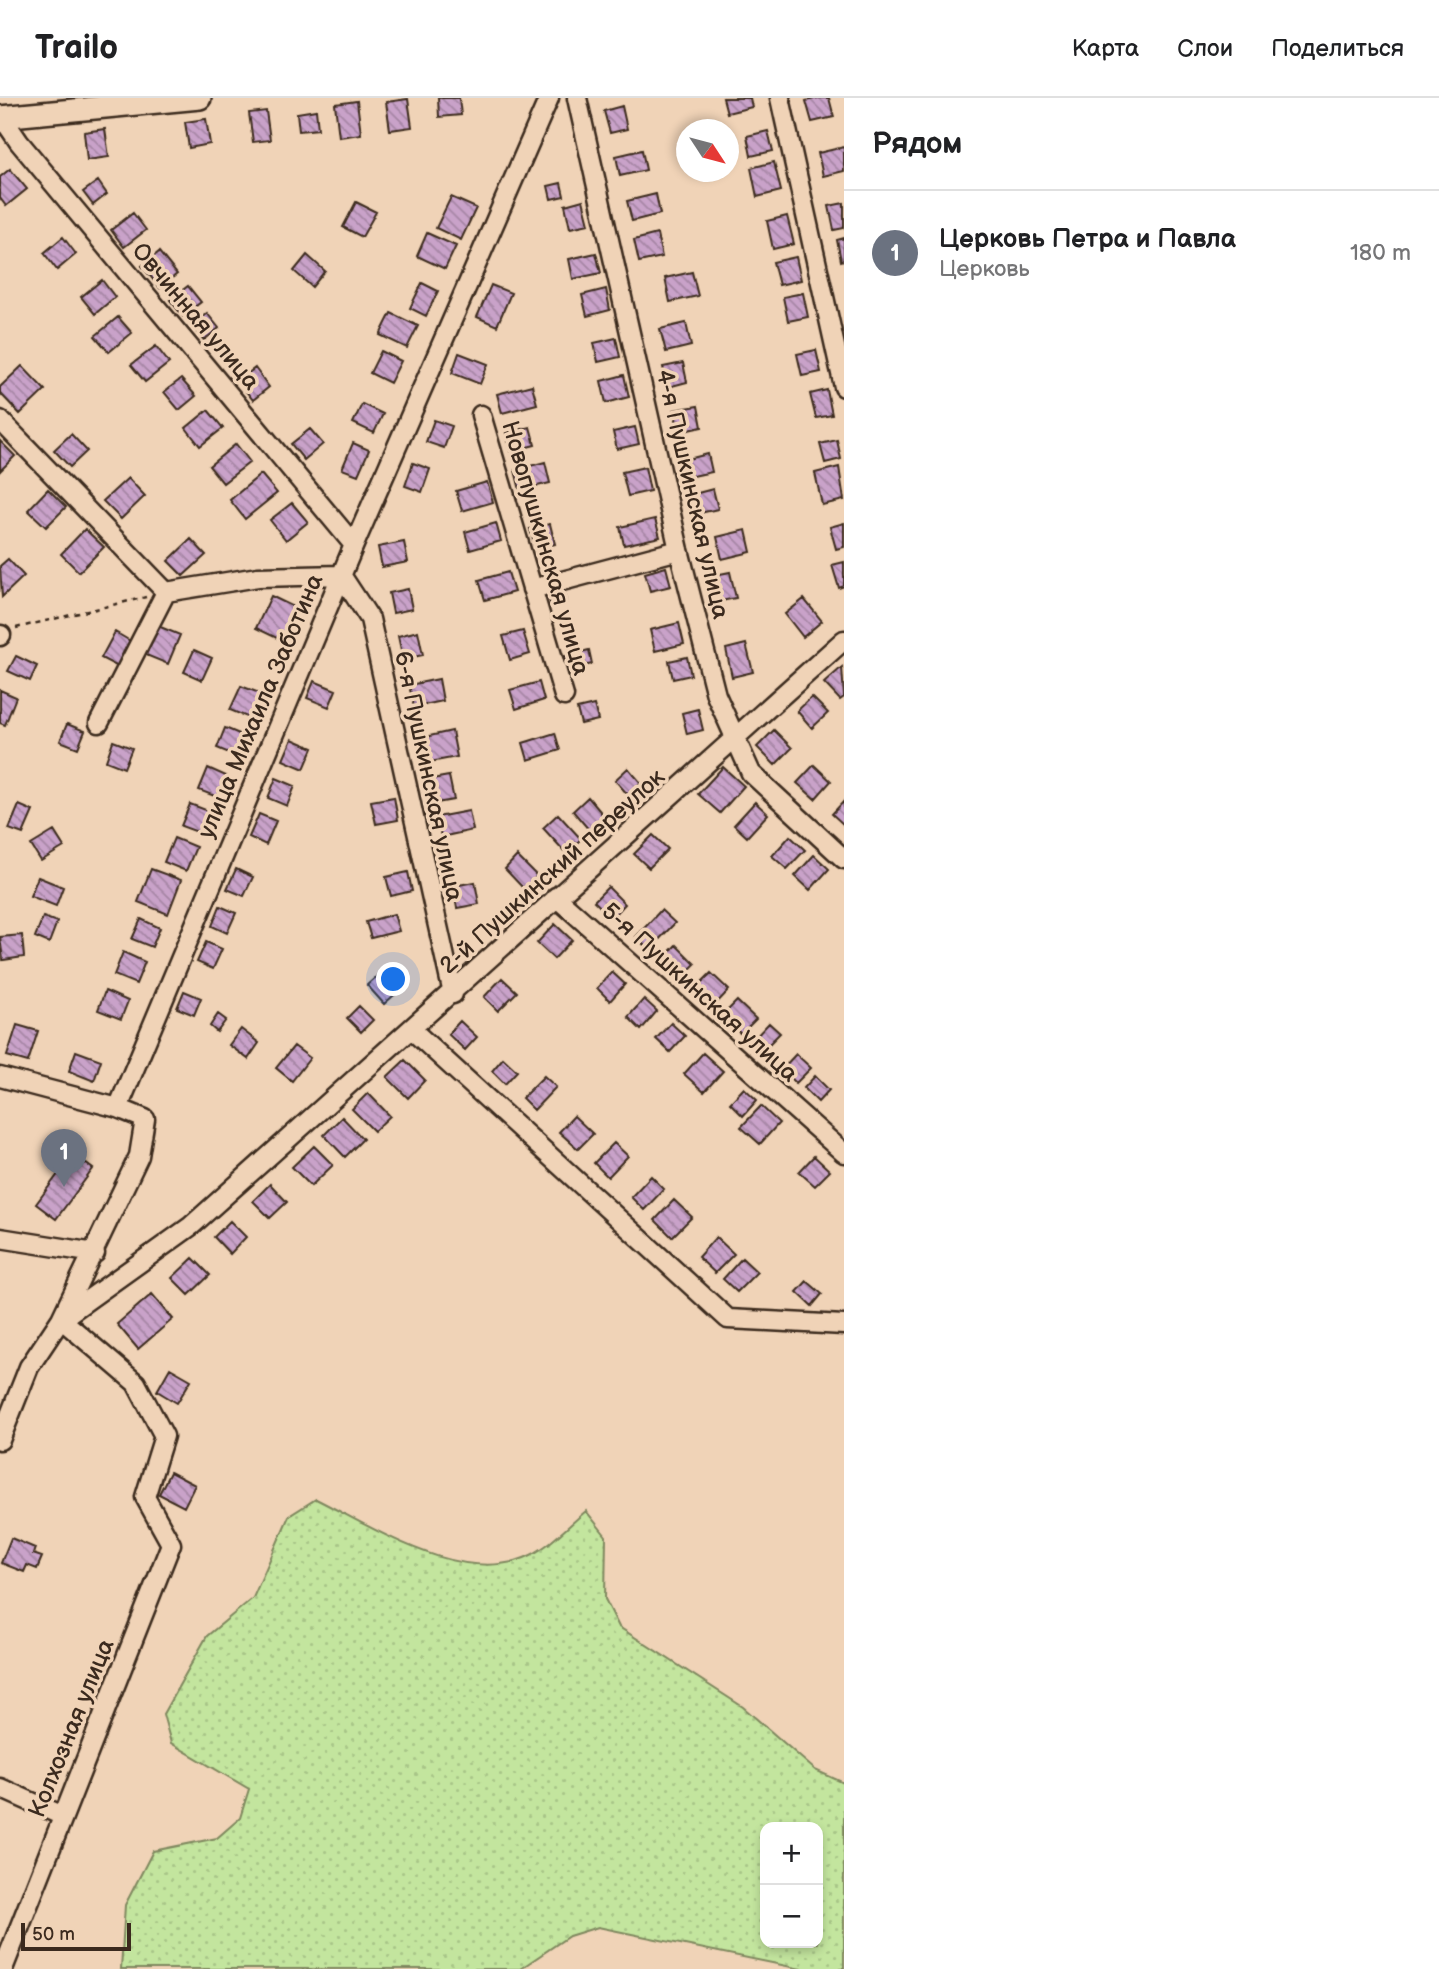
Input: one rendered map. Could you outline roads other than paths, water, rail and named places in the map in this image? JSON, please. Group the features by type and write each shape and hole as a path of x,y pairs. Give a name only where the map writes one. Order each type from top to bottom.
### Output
{"main road":[{"path":"1,117 200,98"}],"street":[{"name":"улица Михаила Заботина","path":"118,1108 341,575 549,98"},
{"name":"4-я Пушкинская улица","path":"577,98 679,550 716,695 751,773 844,859"},
{"path":"780,98 844,387"},
{"name":"Овчинная улица","path":"1,117 354,545"},
{"name":"Новопушкинская улица","path":"481,415 564,696"},
{"path":"0,420 166,592"},
{"path":"532,589 679,550"},
{"path":"166,592 258,577 341,575"},
{"name":"6-я Пушкинская улица","path":"341,575 370,619 453,994"},
{"path":"99,723 166,592"},
{"name":"2-й Пушкинский переулок","path":"61,1319 191,1226 453,994 556,897 735,741 844,640"},
{"name":"5-я Пушкинская улица","path":"556,897 844,1153"},
{"path":"412,1030 728,1319 844,1325"},
{"path":"0,1077 118,1108 145,1119 139,1156 95,1253 61,1319 29,1367 0,1440"},
{"path":"0,1238 95,1253"},
{"name":"Колхозная улица","path":"3,1969 171,1544 145,1497 164,1436 136,1383 61,1319"},
{"path":"0,1788 62,1816"}],"place":[{"name":"Церковь Петра и Павла","path":"64,1187"}]}
